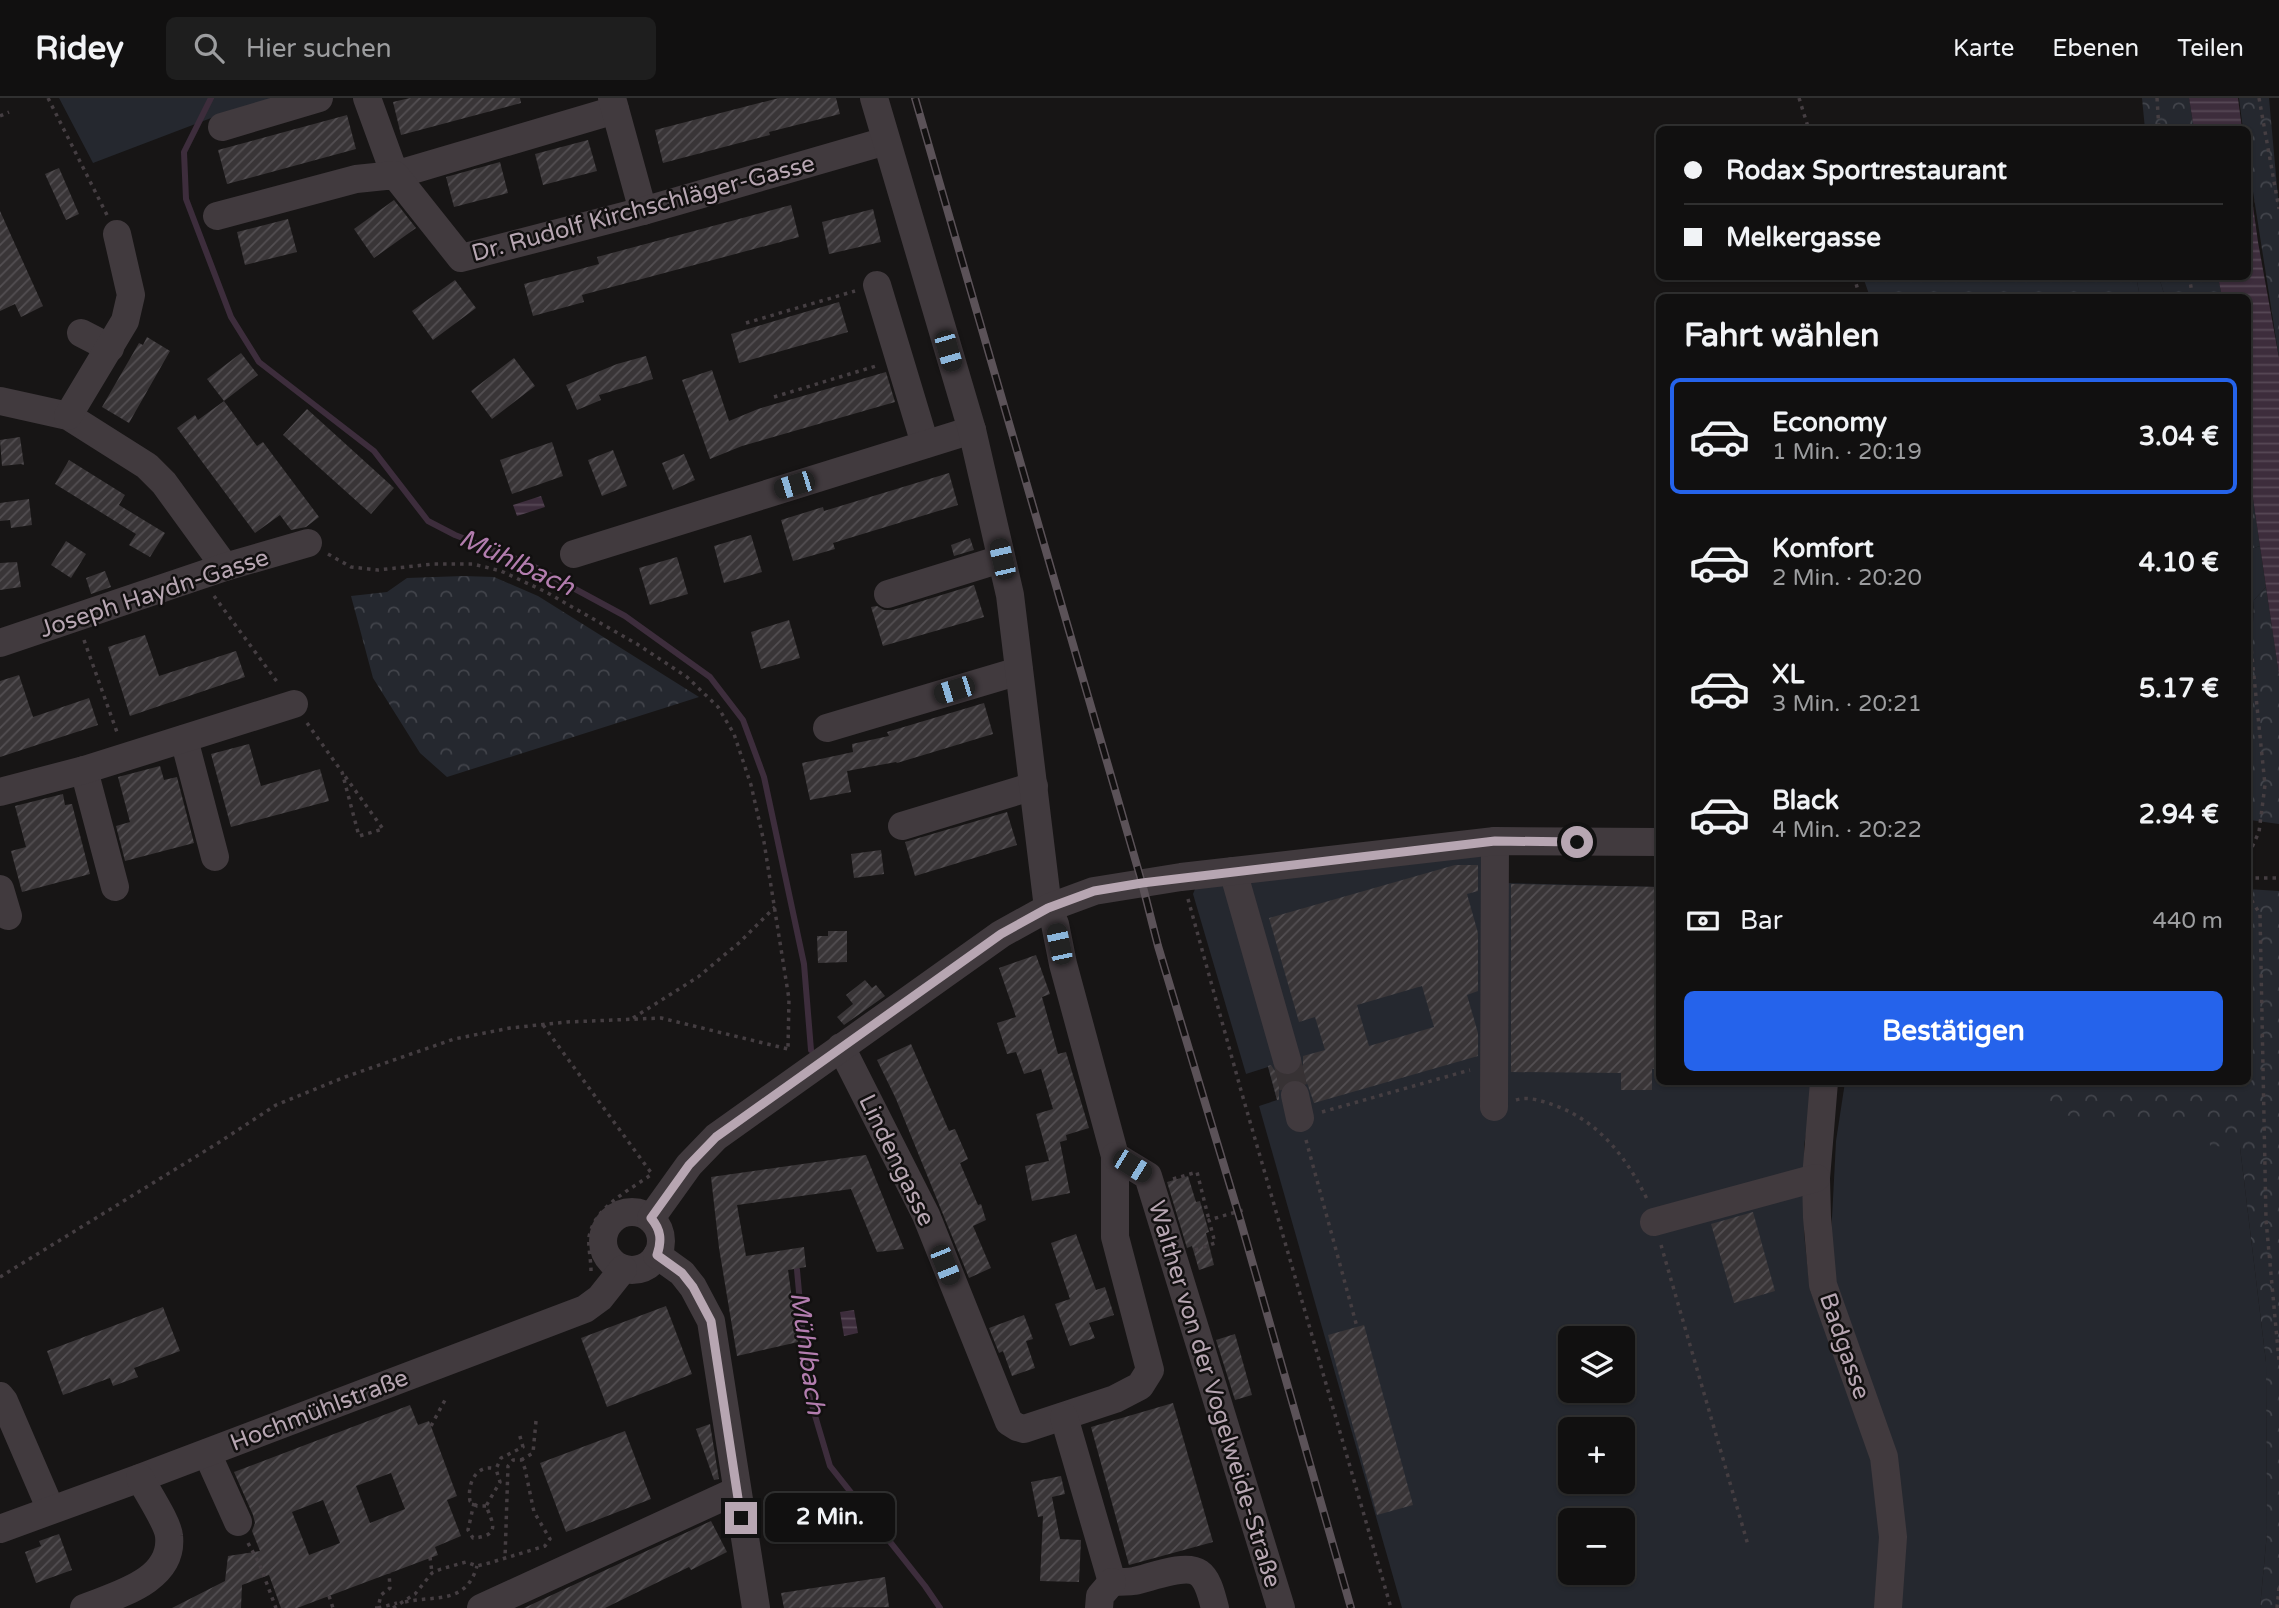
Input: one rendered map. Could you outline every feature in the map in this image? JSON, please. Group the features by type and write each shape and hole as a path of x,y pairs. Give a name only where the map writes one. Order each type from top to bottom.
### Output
{"street":[{"path":"222,127 319,98"},
{"path":"367,98 394,175"},
{"name":"Walther von der Vogelweide-Straße","path":"874,98 972,430 1010,595 1048,908 1055,924 1063,964 1115,1156 1115,1237 1150,1370 1140,1386 1115,1399 1064,1417"},
{"path":"217,216 356,179 394,175 614,104 643,211"},
{"name":"Dr. Rudolf Kirchschläger-Gasse","path":"394,175 461,258 643,211 887,141"},
{"path":"68,416 125,321 131,295 117,234"},
{"path":"877,285 925,444"},
{"path":"80,333 110,348"},
{"path":"0,401 68,416 156,472 212,572"},
{"path":"574,554 972,430"},
{"name":"Joseph Haydn-Gasse","path":"0,643 308,543"},
{"path":"888,594 1002,559"},
{"path":"827,727 1019,671"},
{"path":"0,792 84,770 293,704"},
{"path":"184,739 215,857"},
{"path":"84,770 115,887"},
{"path":"902,826 1034,786"},
{"path":"1494,1107 1495,841"},
{"path":"651,1218 689,1165 716,1137 1001,934 1048,908 1094,891 1181,877 1495,841 1656,842"},
{"path":"1233,871 1287,1060"},
{"path":"0,889 8,916"},
{"name":"Lindengasse","path":"841,1047 926,1215 1009,1422 1024,1429 1064,1417"},
{"name":"Badgasse","path":"1824,1085 1816,1178 1824,1285 1884,1457 1893,1537 1888,1608"},
{"name":"Walther von der Vogelweide-Straße","path":"1115,1156 1148,1176 1282,1608"},
{"path":"1654,1222 1816,1178"},
{"path":"624,1212 643,1213 651,1218 660,1235 661,1245 657,1255 643,1268 623,1269 608,1258 604,1250 604,1231 609,1223 624,1212"},
{"path":"657,1255 682,1273 693,1287 711,1321 736,1491 749,1606"},
{"name":"Hochmühlstraße","path":"0,1529 585,1309 600,1298 623,1269"},
{"path":"0,1396 51,1510"},
{"path":"1064,1417 1112,1582"},
{"path":"207,1452 238,1522"},
{"path":"85,1608 146,1582 160,1568 166,1556 169,1535 140,1478"},
{"path":"481,1608 736,1491"},
{"path":"1099,1608 1100,1596 1112,1582 1131,1582 1178,1570 1199,1573 1207,1583 1215,1608"}],"path":[{"path":"48,98 117,234"},
{"path":"1799,98 1808,126"},
{"path":"2157,98 2159,126"},
{"path":"2259,98 2279,209"},
{"path":"0,116 9,112"},
{"path":"746,323 877,285"},
{"path":"774,397 898,360"},
{"path":"0,1277 275,1105 454,1039 543,1024 661,1018 788,1049 789,999 764,842 751,785 734,734 718,707 687,677 637,644 547,592 501,571 473,564 433,564 378,570 351,567 308,543"},
{"path":"212,572 293,704 356,791 383,829 359,836 342,772"},
{"path":"77,618 126,757"},
{"path":"2251,659 2265,785 2259,832 2251,849"},
{"path":"1181,877 1391,1608"},
{"path":"2251,878 2279,878"},
{"path":"2251,899 2260,914 2266,1220 2279,1361"},
{"path":"632,1019 698,976 740,942 775,907"},
{"path":"543,1024 652,1174 597,1216 589,1237 591,1276"},
{"path":"1357,1327 1298,1107 1495,1062"},
{"path":"1494,1107 1521,1098 1543,1101 1586,1120 1622,1155 1649,1203 1748,1545"},
{"path":"1151,1186 1197,1172 1215,1243 1173,1258"},
{"path":"1209,1220 1243,1210"},
{"path":"431,1426 445,1401"},
{"path":"505,1558 508,1466 513,1460 521,1460 533,1452 536,1421"},
{"path":"486,1506 500,1482 496,1469 501,1458 523,1447 519,1433"},
{"path":"393,1608 415,1594 432,1573 466,1562 477,1566 545,1546 550,1539 534,1512 526,1469 521,1460"},
{"path":"486,1506 477,1506 470,1501 469,1493 481,1468 487,1466 496,1469"},
{"path":"474,1503 468,1530 473,1538 484,1537 492,1530 494,1522 486,1506"},
{"path":"238,1522 259,1563 276,1608"},
{"path":"430,1557 432,1573"},
{"path":"377,1608 444,1598 465,1588 474,1576 477,1566"},
{"path":"377,1608 381,1595 390,1588 389,1573"},
{"path":"2277,1608 2279,1587"},
{"path":"329,1596 333,1608"}],"green space":[{"path":"59,98 272,98 219,115 93,163"},
{"path":"2142,98 2189,98 2194,126 2145,126"},
{"path":"2239,98 2269,98 2279,209 2279,358 2251,179 2251,126 2243,126"},
{"path":"1864,280 2137,280 2139,294 1869,294"},
{"path":"2137,280 2160,280 2164,294 2139,294"},
{"path":"2160,280 2219,280 2221,294 2164,294"},
{"path":"2251,485 2260,546 2251,549"},
{"path":"2260,546 2266,587 2254,600 2251,648 2251,549"},
{"path":"494,577 538,596 699,697 447,777 420,753 373,678 351,596 387,592 407,578"},
{"path":"2266,587 2279,675 2279,824 2251,820 2254,600"},
{"path":"1501,856 1505,883 1656,887 1656,1085 1815,1085 1804,1145 1804,1233 1810,1290 1877,1466 1882,1585 1877,1608 1402,1608 1259,1106 1277,1100 1268,1067 1246,1074 1193,894 1197,884 1447,857"},
{"path":"2251,889 2279,891 2279,1608 2260,1608 2267,1533 2266,1362 2240,1147 2210,1146 2209,1126 2045,1114 2041,1089 2115,1085 2251,1085"},
{"path":"1845,1085 2247,1085 2251,1146 2240,1147 2266,1362 2267,1533 2260,1608 1895,1608 1901,1571 1830,1256 1836,1141"}],"shaded area":[{"path":"2189,98 2238,98 2242,126 2194,126"},
{"path":"2251,192 2279,358 2279,675 2251,485 2251,294 2221,294 2219,280 2251,280"},
{"path":"541,496 545,507 517,516 513,505"},
{"path":"854,1310 858,1333 844,1336 840,1312"}],"building":[{"path":"410,98 520,98 521,103 401,135 393,102"},
{"path":"779,98 836,98 840,114 663,163 655,130"},
{"path":"347,115 356,149 227,184 218,150"},
{"path":"588,140 597,171 543,185 535,154"},
{"path":"500,162 508,193 454,207 446,177"},
{"path":"59,168 79,214 66,220 45,174"},
{"path":"394,200 416,228 374,258 354,229"},
{"path":"791,205 799,237 582,295 584,302 533,316 524,284 599,264 597,257"},
{"path":"873,209 881,242 829,254 822,222"},
{"path":"0,211 43,306 21,317 15,304 0,311"},
{"path":"288,219 297,252 245,265 237,232"},
{"path":"455,280 476,308 433,340 412,311"},
{"path":"839,302 848,332 739,363 731,334"},
{"path":"147,337 170,351 129,423 102,407 139,343 143,345"},
{"path":"241,353 258,375 224,401 207,379"},
{"path":"646,356 653,379 599,395 601,400 577,410 566,385 617,364"},
{"path":"514,358 535,386 492,419 471,391"},
{"path":"712,370 729,421 758,409 886,372 895,402 742,446 710,459 682,380"},
{"path":"224,401 257,446 263,442 319,517 306,527 291,530 280,515 255,533 177,428 195,415 198,420"},
{"path":"307,409 394,488 371,514 283,435"},
{"path":"20,437 24,465 2,466 0,440"},
{"path":"552,442 563,476 512,494 500,460"},
{"path":"613,450 627,486 602,496 588,460"},
{"path":"684,454 695,480 673,490 662,463"},
{"path":"69,460 125,495 119,505 165,533 150,557 129,545 136,534 55,484"},
{"path":"949,473 958,505 833,543 835,549 793,561 781,520 823,507 824,511"},
{"path":"29,499 32,525 11,528 10,520 0,521 0,503"},
{"path":"751,535 762,572 724,583 714,546"},
{"path":"970,538 974,550 954,556 951,545"},
{"path":"66,541 86,554 71,578 51,565"},
{"path":"677,557 688,594 650,605 639,568"},
{"path":"17,562 21,587 0,590 0,563"},
{"path":"105,571 111,587 91,594 86,578"},
{"path":"974,585 984,617 883,646 871,607 893,610"},
{"path":"789,620 800,658 761,669 751,632"},
{"path":"145,635 159,676 236,651 245,677 130,716 108,647"},
{"path":"19,675 33,717 89,698 98,725 0,757 0,681"},
{"path":"984,703 993,734 897,763 847,771 851,792 810,800 802,763 853,752 852,744 889,736 887,732"},
{"path":"249,744 261,786 320,769 329,801 231,827 211,754"},
{"path":"160,766 164,780 177,777 194,843 125,861 116,826 130,822 118,777"},
{"path":"63,794 65,805 72,804 90,874 22,892 11,851 26,847 15,806"},
{"path":"1007,812 1017,845 915,876 905,842"},
{"path":"881,850 884,874 854,878 851,854"},
{"path":"1455,865 1478,865 1478,891 1467,894 1478,933 1478,991 1467,995 1478,1033 1478,1056 1314,1103 1307,1083 1291,1079 1284,1082 1279,1089 1277,1100 1268,1066 1271,1065 1282,1076 1292,1076 1303,1065 1303,1056 1325,1050 1315,1017 1299,1022 1269,918","holes":["1422,986 1434,1027 1369,1046 1357,1005"]},
{"path":"1511,884 1656,887 1656,1069 1652,1069 1652,1090 1621,1090 1621,1073 1511,1072"},
{"path":"828,931 847,931 847,962 818,963 817,936 828,936"},
{"path":"1036,955 1050,994 1042,997 1058,1054 1066,1052 1089,1128 1066,1135 1067,1140 1060,1142 1070,1193 1032,1201 1025,1166 1049,1161 1036,1114 1053,1109 1041,1069 1024,1074 1016,1052 1007,1054 997,1023 1016,1017 999,968"},
{"path":"865,980 872,988 876,985 885,996 844,1025 837,1017 853,1004 846,995"},
{"path":"911,1044 949,1131 955,1129 968,1159 960,1163 986,1220 973,1226 991,1268 969,1278 896,1099 877,1060"},
{"path":"866,1155 904,1249 877,1252 851,1189 737,1205 746,1256 804,1247 806,1267 788,1270 798,1342 737,1356 719,1248 711,1177"},
{"path":"1188,1176 1196,1202 1200,1201 1209,1232 1206,1233 1214,1265 1199,1270 1192,1246 1187,1248 1167,1182"},
{"path":"1753,1212 1775,1291 1734,1303 1711,1224"},
{"path":"1076,1234 1096,1290 1105,1287 1114,1315 1089,1323 1095,1338 1070,1346 1055,1304 1070,1299 1051,1243"},
{"path":"666,1306 692,1374 607,1407 581,1338"},
{"path":"163,1307 180,1351 134,1368 138,1377 113,1386 110,1378 63,1395 47,1351"},
{"path":"1024,1315 1033,1339 1026,1341 1035,1368 1012,1376 1003,1351 999,1353 989,1328"},
{"path":"1364,1325 1413,1505 1377,1515 1328,1335"},
{"path":"1235,1334 1252,1395 1235,1400 1216,1340"},
{"path":"1173,1403 1213,1542 1129,1565 1091,1427"},
{"path":"410,1405 418,1425 429,1421 457,1496 447,1500 461,1536 435,1547 438,1555 297,1608 281,1608 269,1575 242,1585 241,1608 172,1608 225,1581 228,1556 260,1551 252,1531 255,1523 253,1515 234,1472","holes":["391,1473 405,1509 370,1523 356,1486","323,1500 340,1543 309,1555 292,1512"]},
{"path":"710,1424 719,1479 714,1480 696,1429"},
{"path":"625,1431 651,1499 566,1532 540,1463"},
{"path":"1061,1476 1065,1494 1052,1497 1060,1539 1081,1540 1079,1582 1040,1581 1043,1516 1038,1517 1031,1482"},
{"path":"711,1521 727,1552 691,1570 689,1567 605,1608 524,1608"},
{"path":"59,1534 72,1570 36,1583 25,1552 41,1546 39,1541"},
{"path":"885,1577 889,1607 784,1608 781,1593"}],"waterway":[{"name":"Mühlbach","path":"211,98 184,152 186,199 231,317 259,362 374,451 428,521 455,535 527,563 625,616 710,677 743,720 764,777 804,964 811,1050"},
{"name":"Mühlbach","path":"797,1270 808,1392 830,1466 940,1608"}],"tunnel":[{"path":"1287,1060 1295,1095"}],"railway":[{"path":"915,98 1351,1608"}],"route":[{"path":"741,1518 711,1321 693,1287 682,1273 657,1255 661,1245 660,1235 651,1218 689,1165 716,1137 1001,934 1048,908 1094,891 1181,877 1495,841 1577,842"}]}
